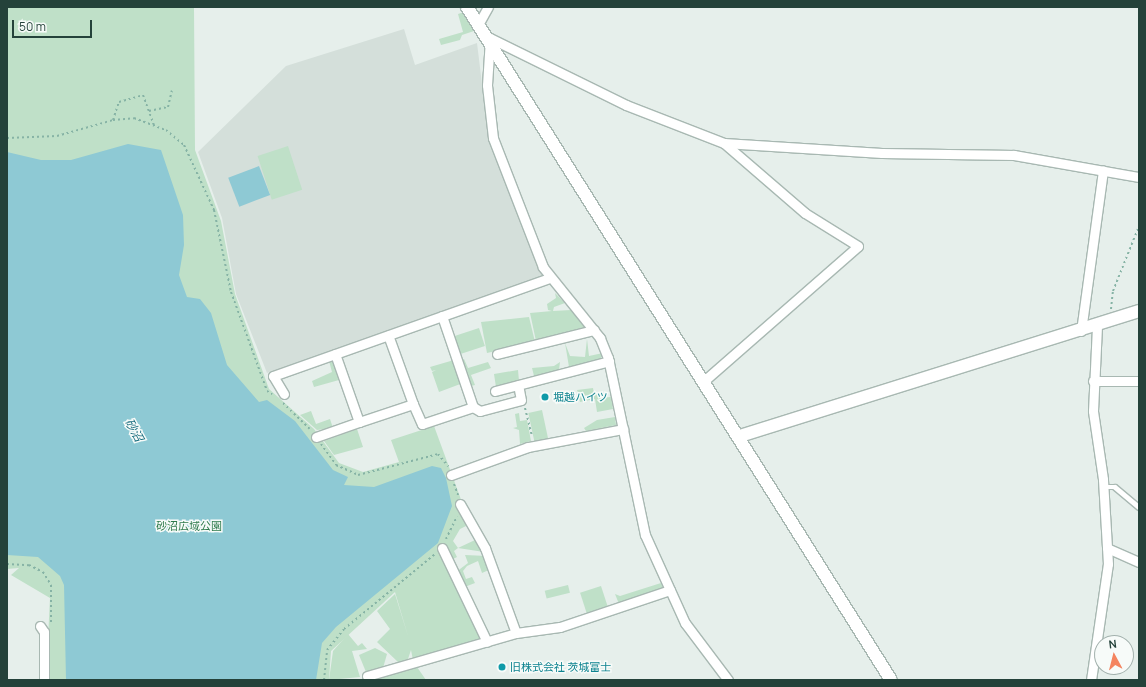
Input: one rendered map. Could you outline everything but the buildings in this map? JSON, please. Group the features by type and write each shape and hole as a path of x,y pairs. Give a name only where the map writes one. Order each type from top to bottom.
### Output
{"street":[{"path":"468,7 490,38 891,680"},
{"path":"479,23 488,7"},
{"path":"490,38 626,105 724,143 882,153 1014,155 1103,170 1139,178"},
{"path":"490,38 487,85 493,138 550,278 594,330 609,362 645,535 685,623 728,680"},
{"path":"704,380 858,246 805,213 724,143"},
{"path":"1081,331 1103,170"},
{"path":"284,394 270,377 550,278"},
{"path":"740,436 1081,331 1139,311"},
{"path":"442,316 473,408"},
{"path":"1091,680 1101,625 1107,548 1104,487 1095,432 1093,381 1097,325"},
{"path":"497,354 594,330"},
{"path":"388,335 422,424 473,408 480,411 521,400 518,385"},
{"path":"335,354 359,422"},
{"path":"495,391 609,362"},
{"path":"1093,381 1139,381"},
{"path":"316,437 414,404"},
{"path":"451,475 534,446 623,429"},
{"path":"460,504 485,548 516,633"},
{"path":"442,548 486,642"},
{"path":"1107,548 1139,562"},
{"path":"367,676 516,633 560,627 670,590"},
{"path":"40,626 44,632 44,680"}],"lane":[{"path":"1104,487 1115,487 1139,507"}],"path":[{"path":"149,111 168,108 172,90"},
{"path":"113,120 120,102 129,97 145,96 154,126"},
{"path":"1113,320 1112,297 1139,226"},
{"path":"521,400 534,446"},
{"path":"7,564 29,565 43,572 53,595 51,634"}],"shaded area":[{"path":"404,29 415,65 477,43 487,125 543,276 267,373 236,294 222,218 198,152 286,66"}],"green space":[{"name":"砂沼","path":"7,7 194,7 195,150 221,221 235,294 269,389 314,429 339,463 363,472 399,462 391,440 434,426 470,524 460,529 453,541 458,548 454,551 457,557 451,560 484,640 413,660 411,650 407,662 398,662 377,642 390,629 377,611 395,594 408,636 395,592 331,651 329,680 46,680 50,598 11,575 19,568 7,569"},
{"path":"464,12 477,30 462,35 460,40 441,45 439,39 463,32 458,14"},
{"path":"288,146 302,190 272,200 258,156"},
{"path":"555,293 565,303 554,307 553,311 571,310 585,327 536,341 530,313 552,311 548,310 547,304 556,298"},
{"path":"529,317 535,342 487,353 481,322"},
{"path":"479,328 485,346 458,355 452,337"},
{"path":"587,339 589,356 603,353 600,360 569,367 565,343 570,356 585,357"},
{"path":"464,359 468,368 488,362 491,368 471,375 475,385 471,386 461,360"},
{"path":"454,360 463,383 439,392 432,372 436,370 432,371 430,367"},
{"path":"329,361 334,363 339,380 314,387 312,381 332,372"},
{"path":"560,362 559,370 534,376 532,368 554,366"},
{"path":"518,370 519,381 496,387 494,374"},
{"path":"593,388 594,394 603,393 599,398 611,397 613,409 597,412 595,399 580,402 577,390"},
{"path":"542,410 548,439 535,442 528,413"},
{"path":"311,411 316,424 330,419 333,428 317,430 300,415"},
{"path":"519,413 520,421 527,420 531,441 520,444 519,430 513,428 517,427 515,414"},
{"path":"615,417 616,425 586,431 584,428 597,420"},
{"path":"357,429 363,447 334,455 324,441"},
{"path":"476,536 484,552 458,548 475,540"},
{"path":"465,555 487,556 491,569 482,573 478,561 467,566 463,571 466,579 472,577 475,583 462,588 456,572 468,563"},
{"path":"661,583 663,588 619,604 615,594 620,596"},
{"path":"568,585 570,593 547,599 545,591"},
{"path":"601,586 608,608 587,615 580,593"},
{"path":"348,634 358,646 362,643 367,649 352,651 360,677 329,680 333,651"},
{"path":"375,648 387,654 383,668 366,672 359,655"},
{"path":"417,667 426,680 365,680 401,670"}],"water":[{"name":"砂沼","path":"128,144 161,150 183,215 184,245 179,275 187,297 200,299 211,313 227,365 259,402 267,400 295,421 333,470 348,477 344,485 374,487 432,466 441,468 446,478 452,506 438,543 336,627 322,643 316,680 66,680 64,585 60,576 38,557 7,555 7,152 41,160 71,160"},
{"path":"259,166 270,195 239,207 228,178"}],"place":[{"name":"堀越ハイツ","path":"545,397"},
{"name":"旧株式会社 茨城富士","path":"502,667"}],"park label":[{"name":"砂沼広域公園","path":"189,526"}]}
